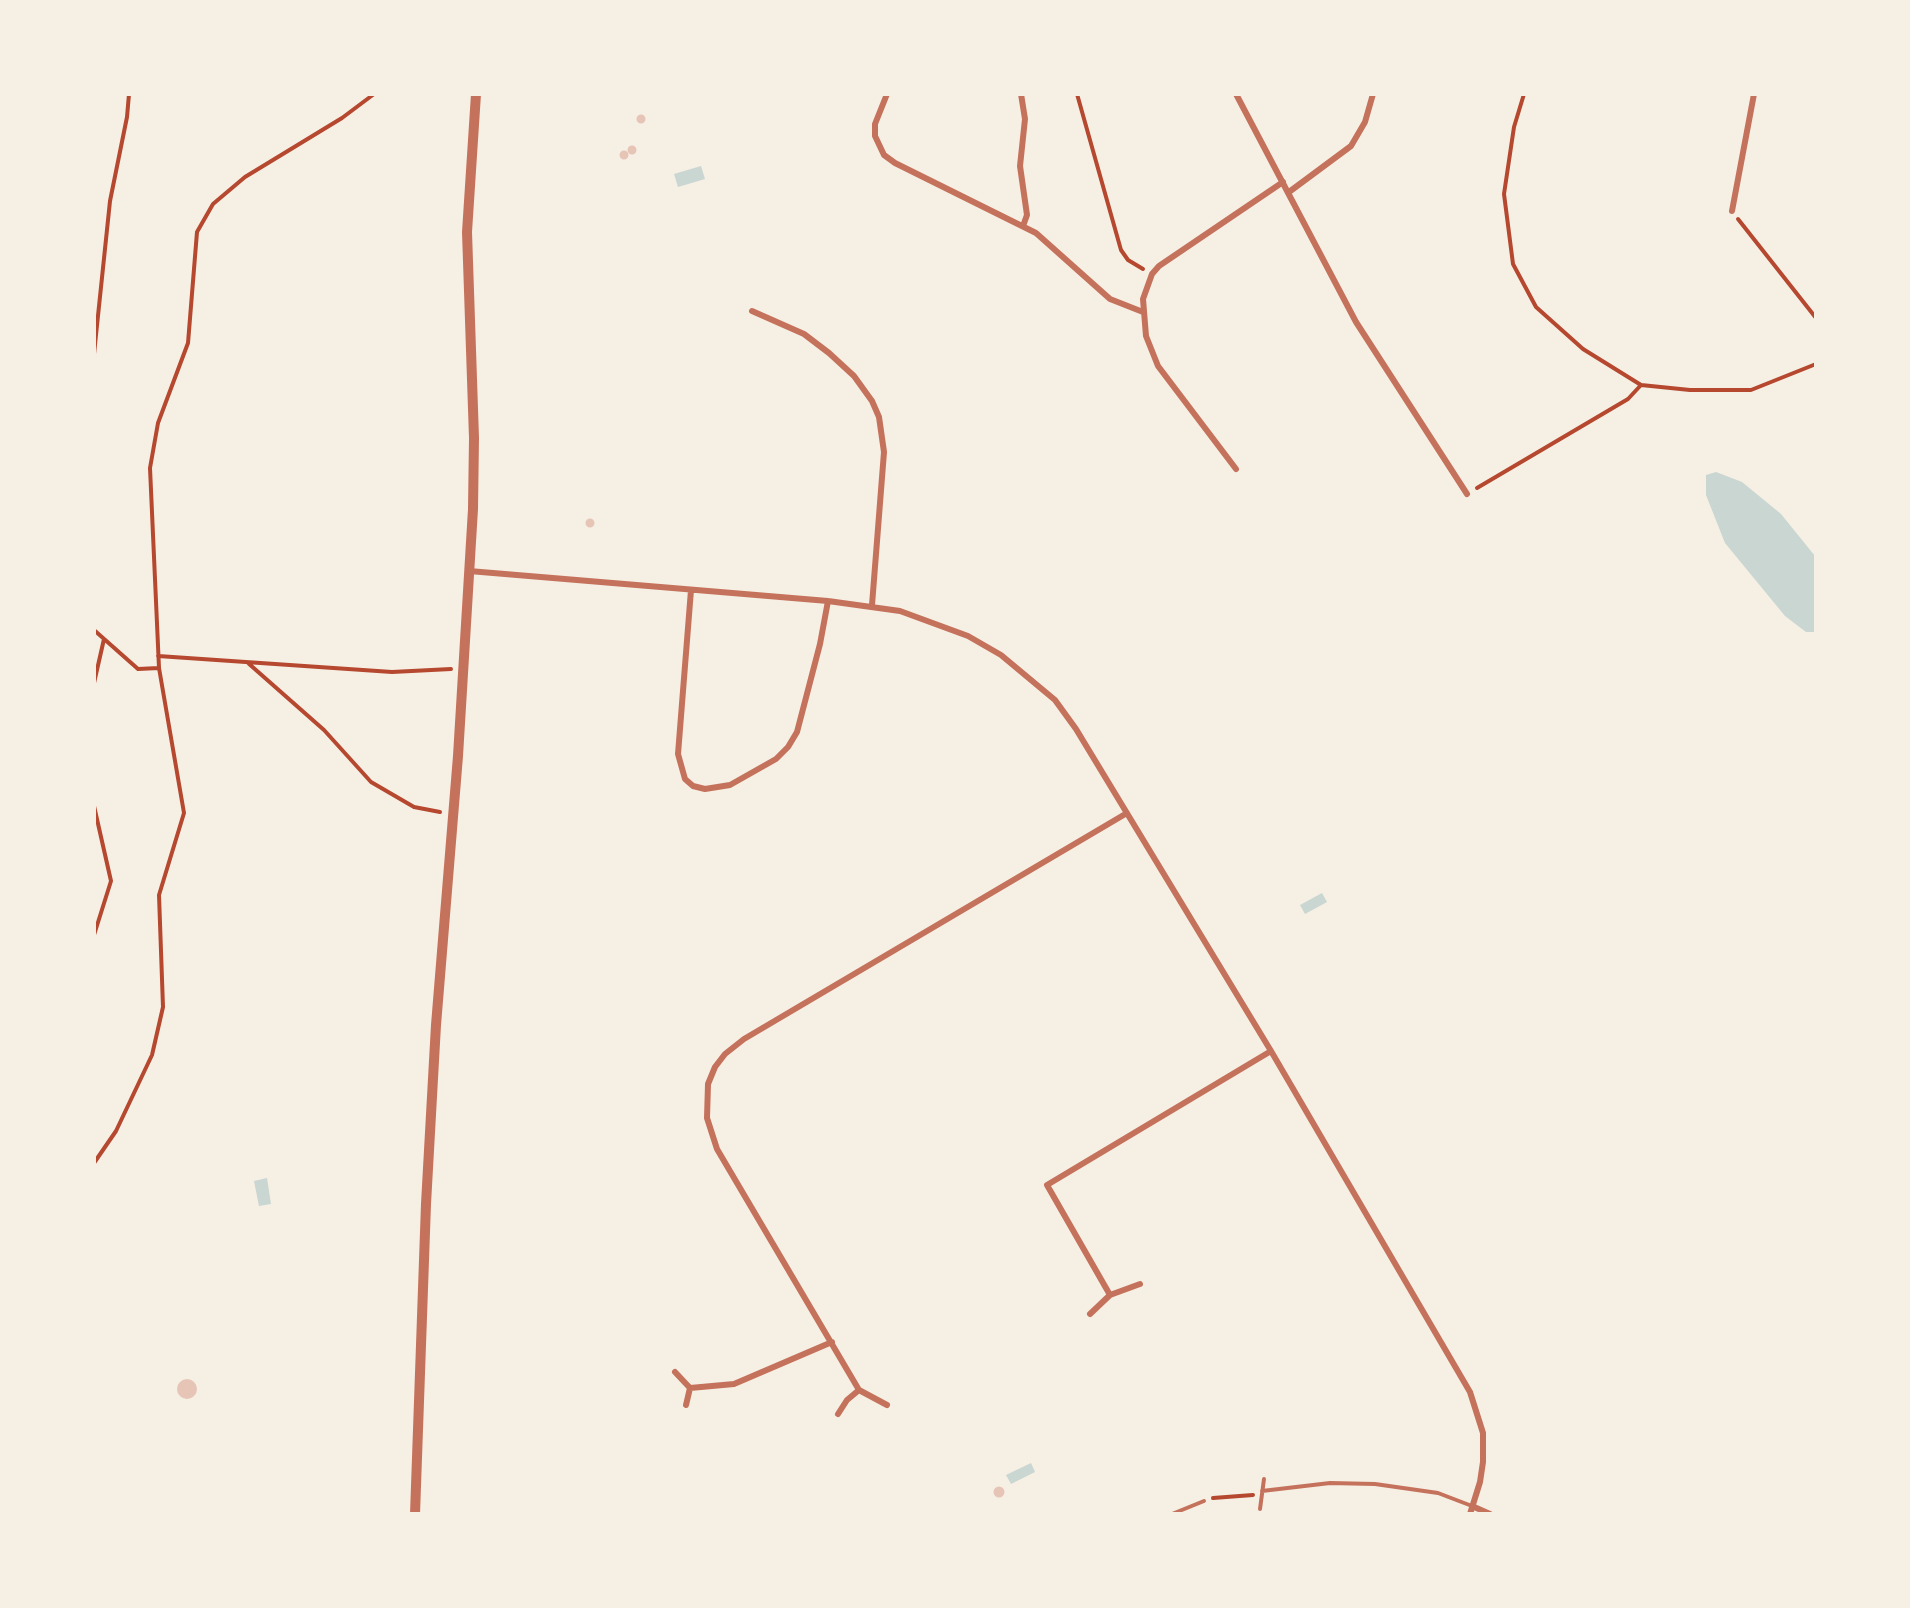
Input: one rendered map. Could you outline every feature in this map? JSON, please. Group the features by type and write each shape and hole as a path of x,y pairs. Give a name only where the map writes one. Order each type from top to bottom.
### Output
{"street":[{"path":"415,1514 426,1204 469,571 474,438 467,232 476,94"},
{"path":"887,94 875,124 875,136 884,155 940,186 1023,226 1048,242 1110,299 1143,312"},
{"path":"1021,94 1025,119 1020,165 1027,215 1023,226"},
{"path":"1236,94 1356,322 1467,494"},
{"path":"1289,192 1351,146 1365,122 1373,94"},
{"path":"1732,211 1754,94"},
{"path":"1236,469 1158,366 1146,336 1143,312 1146,285 1152,274 1283,182"},
{"path":"752,311 804,334 829,353 854,376 872,401 879,417 884,461 872,605"},
{"path":"469,571 872,605 928,620 968,636 1001,655 1031,677 1055,700 1076,729 1470,1392 1483,1433 1480,1482 1470,1514"},
{"path":"691,590 678,754 685,779 693,786 705,789 730,785 776,759 788,747 800,721 820,644 828,601"},
{"path":"887,1405 859,1390 717,1149 707,1118 708,1084 715,1067 725,1054 744,1039 1127,813"},
{"path":"1110,1295 1047,1185 1270,1052"},
{"path":"1090,1314 1110,1295 1140,1284"},
{"path":"690,1388 734,1384 832,1342"},
{"path":"675,1372 690,1388"},
{"path":"686,1405 690,1388"},
{"path":"838,1414 847,1400 859,1390"},
{"path":"1472,1506 1491,1514"}],"lane":[{"path":"1260,1509 1264,1479"},
{"path":"1262,1491 1330,1483 1376,1484 1438,1493 1472,1506"},
{"path":"1172,1514 1204,1501"}],"path":[{"path":"94,354 110,201 127,117 129,94"},
{"path":"94,1163 116,1131 152,1055 163,1007 159,895 184,813 159,668 150,468 158,423 188,343 197,232 213,204 245,177 374,94"},
{"path":"1077,94 1121,250 1128,260 1152,274"},
{"path":"1524,94 1514,127 1504,195 1513,264 1536,308 1583,349 1641,385 1690,390 1751,390 1815,364"},
{"path":"1732,211 1815,318"},
{"path":"1467,494 1610,411 1628,399 1641,385"},
{"path":"94,630 138,669 159,668"},
{"path":"94,683 104,639"},
{"path":"158,656 392,672 462,669"},
{"path":"248,663 324,730 371,782 414,807 453,814"},
{"path":"94,806 111,881 94,935"},
{"path":"1204,1501 1210,1498 1255,1495 1262,1491"}],"shaded area":[{"path":"701,166 705,179 678,187 674,174"},
{"path":"1716,472 1742,482 1781,514 1815,556 1815,632 1806,632 1785,616 1725,543 1706,495 1706,475"},
{"path":"1322,893 1327,902 1305,914 1300,905"},
{"path":"267,1178 271,1204 259,1206 254,1181"},
{"path":"1031,1463 1035,1472 1011,1484 1006,1475"}],"building":[{"path":"641,115 645,119 641,123 637,119"},
{"path":"632,146 636,150 632,154 628,150"},
{"path":"624,151 628,155 624,159 620,155"},
{"path":"590,519 594,523 590,527 586,523"},
{"path":"187,1379 194,1382 197,1389 194,1396 187,1399 180,1396 177,1389 180,1382"},
{"path":"999,1487 1003,1488 1003,1496 999,1497 995,1496 994,1492 995,1488"}]}
